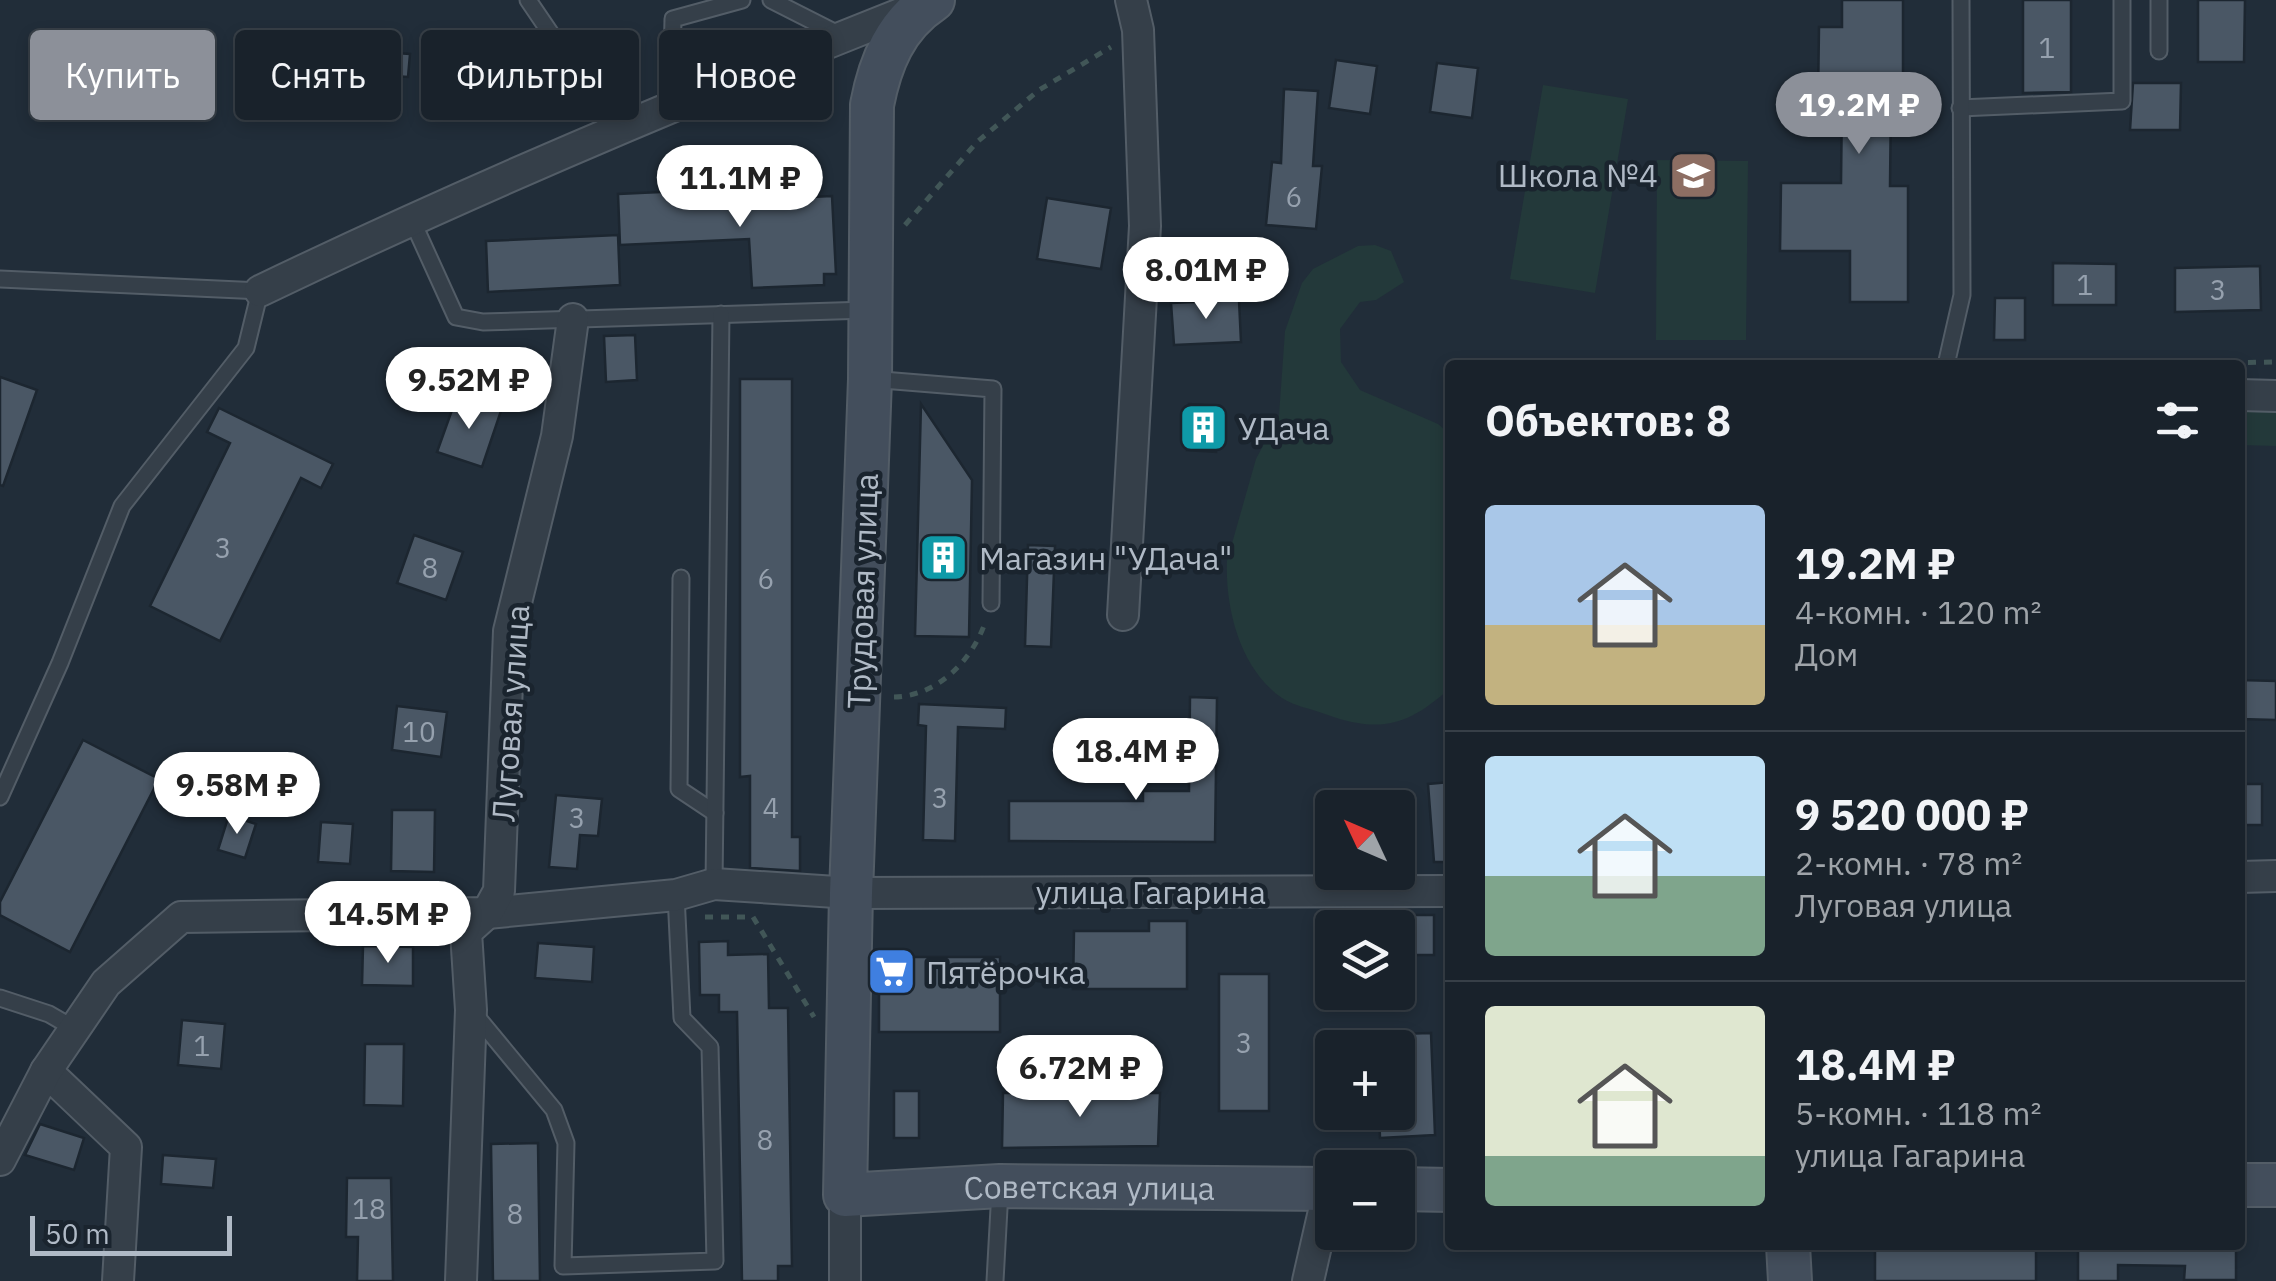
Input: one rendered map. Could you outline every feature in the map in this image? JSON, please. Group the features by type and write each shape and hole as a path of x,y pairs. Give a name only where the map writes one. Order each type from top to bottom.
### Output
{"street":[{"path":"1124,614 1145,226 1138,30 1131,0"},
{"path":"832,41 929,2"},
{"name":"Трудовая улица","path":"845,1195 851,893 870,379 872,105 879,67 897,35 929,2"},
{"path":"260,291 410,218 659,111"},
{"name":"Луговая улица","path":"461,1281 471,1010 466,932 487,913 499,891 508,631 558,436 573,319"},
{"path":"2245,396 2276,396"},
{"path":"2245,877 2276,876"},
{"name":"улица Гагарина","path":"0,1160 46,1071 106,984 181,918 487,913 676,894 714,884 851,893 1445,891"},
{"path":"46,1071 126,1147 118,1281"},
{"path":"2245,1186 2276,1185"},
{"name":"Советская улица","path":"845,1195 1000,1186 1315,1189"},
{"path":"1415,1189 1445,1190"},
{"path":"845,1195 845,1281"},
{"path":"1308,1281 1316,1250"},
{"path":"1788,1250 1790,1281"}],"lane":[{"path":"528,0 581,78 611,131"},
{"path":"673,30 673,19 742,0"},
{"path":"771,0 844,36"},
{"path":"1947,360 1962,295 1961,0"},
{"path":"1960,108 2122,102 2122,0"},
{"path":"2159,0 2159,51"},
{"path":"410,218 456,317 484,322 870,310"},
{"path":"0,279 260,291 246,348 122,506 60,662 0,797"},
{"path":"714,884 721,314"},
{"path":"870,379 993,390 992,603"},
{"path":"681,578 680,790 715,814"},
{"path":"471,1010 554,1110 566,1142 562,1266 715,1261 710,1047 682,1018 676,894"},
{"path":"0,998 49,1014 75,1029"},
{"path":"995,1281 1000,1186"}],"path":[{"path":"900,231 978,142 1040,90 1138,30"},
{"path":"2245,362 2276,362"},
{"path":"888,697 926,690 964,662 980,640 992,603"},
{"path":"753,917 819,1026"}],"green space":[{"path":"1543,85 1628,99 1595,293 1510,279"},
{"path":"1657,160 1748,161 1746,340 1656,340"},
{"path":"1375,245 1391,251 1404,282 1376,300 1360,302 1340,329 1341,362 1360,390 1445,430 1445,692 1406,718 1378,725 1344,720 1297,705 1267,686 1238,636 1227,579 1227,561 1256,459 1279,415 1285,331 1302,283 1313,269 1358,246"},
{"path":"2245,406 2276,407 2276,446 2245,445"}],"building":[{"path":"1842,0 1903,0 1903,100 1891,100 1890,186 1908,186 1908,302 1850,302 1850,251 1780,251 1781,183 1841,183 1842,99 1818,99 1819,27 1842,27"},
{"path":"2023,0 2071,0 2071,92 2023,93"},
{"path":"2198,0 2245,0 2244,62 2198,62"},
{"path":"401,53 410,54 408,77 401,76"},
{"path":"1336,60 1377,66 1370,114 1329,108"},
{"path":"1437,63 1478,68 1472,118 1430,112"},
{"path":"2133,83 2181,83 2180,130 2130,130"},
{"path":"1284,89 1318,91 1313,166 1322,166 1316,229 1266,225 1272,162 1281,163"},
{"path":"747,188 747,200 832,196 836,274 824,274 824,285 752,288 749,239 620,245 618,194"},
{"path":"1047,198 1111,208 1101,269 1037,259"},
{"path":"618,235 620,285 488,292 486,241"},
{"path":"2053,263 2116,264 2116,305 2053,305"},
{"path":"2260,266 2261,310 2175,312 2175,268"},
{"path":"1995,298 2025,298 2025,340 1994,340"},
{"path":"1239,300 1241,342 1174,345 1171,303"},
{"path":"635,335 637,380 606,382 604,336"},
{"path":"0,377 37,390 3,486 0,485"},
{"path":"740,379 792,379 792,837 800,837 800,871 750,868 750,776 740,777"},
{"path":"457,396 501,411 482,467 437,452"},
{"name":"Магазин \"УДача\"","path":"921,404 972,480 969,637 915,636"},
{"name":"УДача","path":"1189,404 1219,406 1216,452 1187,450"},
{"path":"219,408 333,464 321,488 301,478 220,641 150,606 230,443 207,432"},
{"path":"414,535 463,552 446,600 397,583"},
{"path":"1028,545 1055,546 1051,647 1025,646"},
{"path":"2245,680 2276,681 2276,720 2245,719"},
{"path":"1190,697 1217,698 1215,842 1009,841 1009,801 1143,801 1143,791 1189,791"},
{"path":"919,704 1006,708 1005,729 958,727 955,841 923,840 926,726 918,725"},
{"path":"397,706 447,712 441,757 392,750"},
{"path":"83,740 159,779 70,952 0,915 0,902"},
{"path":"1445,782 1445,862 1434,862 1428,784"},
{"path":"2245,784 2262,784 2262,825 2245,825"},
{"path":"556,795 602,799 598,836 580,835 577,869 549,867"},
{"path":"392,810 435,810 434,872 391,871"},
{"path":"229,815 256,824 245,858 218,850"},
{"path":"321,822 353,824 350,864 318,862"},
{"path":"1415,915 1434,915 1434,955 1415,955"},
{"path":"1149,921 1187,921 1187,989 1073,989 1074,931 1149,931"},
{"path":"728,941 728,955 768,954 769,1008 788,1008 792,1266 778,1266 778,1281 742,1281 737,1012 719,1012 719,995 700,995 699,942"},
{"path":"538,943 594,947 592,982 535,978"},
{"path":"363,946 413,947 413,986 362,985"},
{"path":"879,957 1000,957 1000,1032 879,1032"},
{"path":"1219,974 1269,974 1269,1111 1219,1111"},
{"path":"182,1020 225,1024 221,1069 178,1065"},
{"path":"1415,1033 1431,1033 1435,1135 1380,1138 1380,1130 1415,1130"},
{"path":"365,1044 404,1044 403,1106 364,1105"},
{"path":"894,1091 919,1091 919,1138 894,1138"},
{"path":"1003,1093 1160,1093 1158,1146 1002,1148"},
{"path":"40,1124 84,1138 74,1170 25,1155"},
{"path":"538,1143 540,1281 493,1281 491,1144"},
{"path":"163,1155 216,1159 213,1188 161,1184"},
{"path":"347,1178 391,1178 393,1281 357,1281 358,1237 346,1237"},
{"path":"1875,1250 2036,1250 2036,1281 1875,1281"},
{"path":"2078,1250 2236,1250 2236,1280 2184,1280 2185,1266 2118,1265 2118,1281 2078,1281"}],"place":[{"name":"Школа №4","path":"1693,175"},
{"name":"УДача","path":"1203,428"},
{"name":"Магазин \"УДача\"","path":"944,558"},
{"name":"Пятёрочка","path":"891,972"}]}
